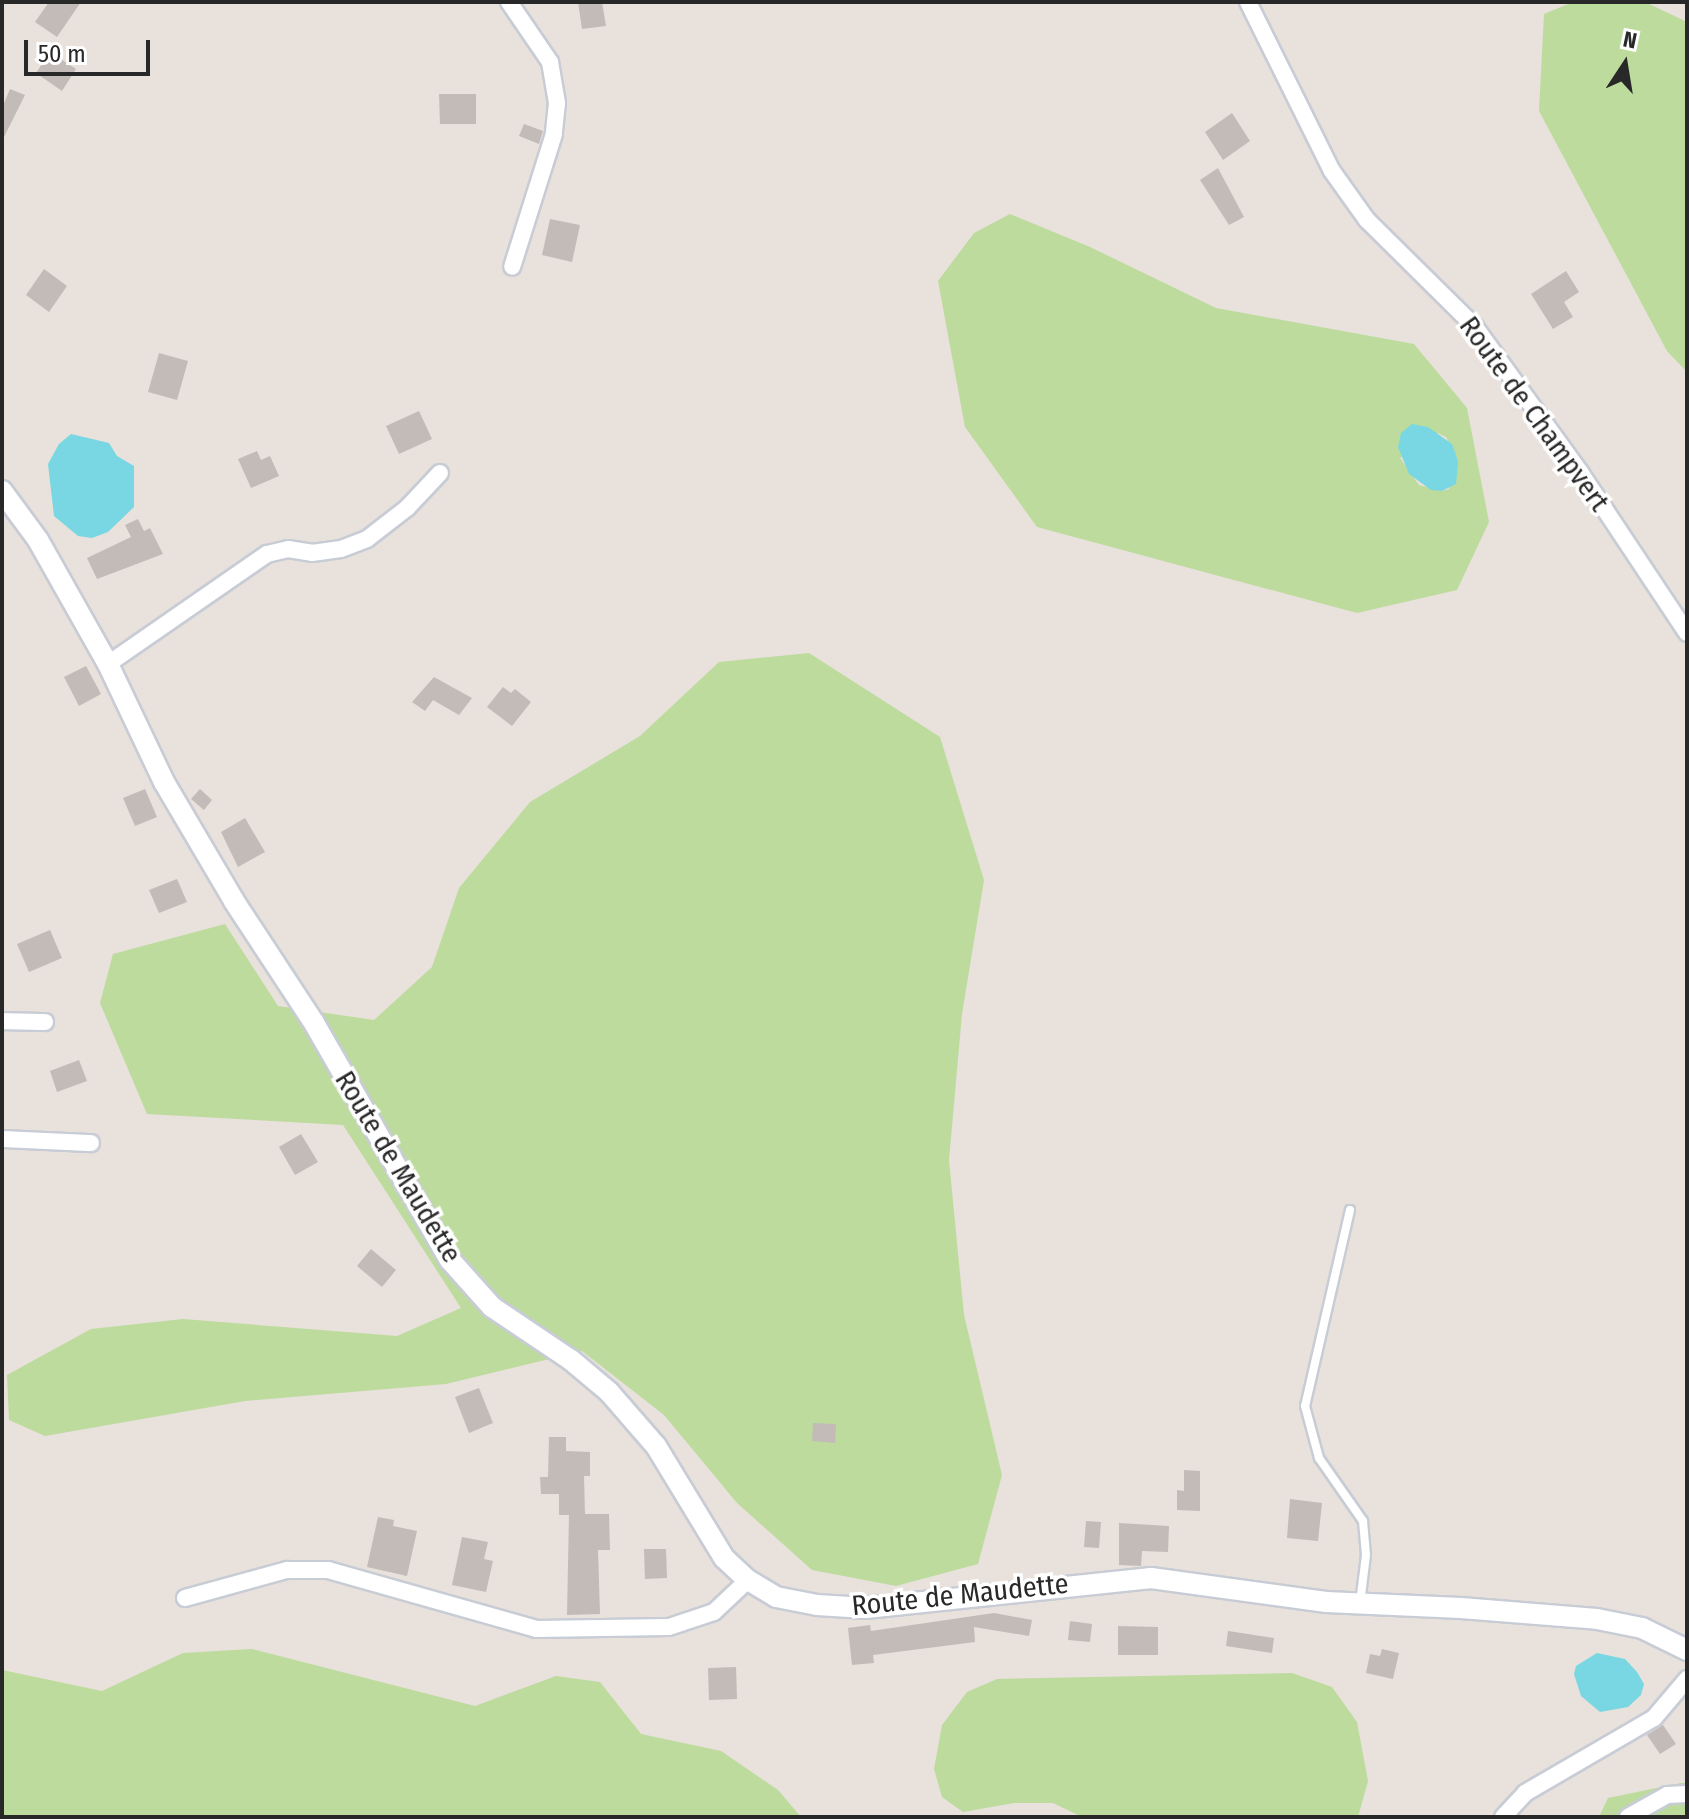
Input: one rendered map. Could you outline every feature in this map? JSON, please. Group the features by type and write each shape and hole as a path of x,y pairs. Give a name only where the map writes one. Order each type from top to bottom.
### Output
{"street":[{"path":"509,2 550,62 557,103 554,134 512,267"},
{"name":"Route de Champvert","path":"1248,2 1332,171 1367,220 1475,327 1580,472 1687,633"},
{"path":"108,664 267,554 288,549 312,553 341,549 367,539 407,508 440,473"},
{"name":"Route de Maudette","path":"2,491 38,540 108,664 164,782 234,901 314,1023 450,1260 492,1307 571,1360 609,1392 656,1446 724,1558 748,1580 776,1597 817,1605 866,1608 1151,1578 1359,1603 1597,1619 1642,1628 1687,1650"},
{"path":"2,1021 45,1022"},
{"path":"2,1139 91,1143"},
{"path":"185,1598 287,1570 328,1570 536,1629 669,1627 714,1612 748,1580"},
{"path":"1503,1817 1525,1793 1654,1718 1687,1679"},
{"path":"1628,1817 1667,1795 1687,1794"}],"lane":[{"path":"1350,1210 1305,1406 1319,1458 1363,1521 1366,1555 1359,1603"}],"green space":[{"path":"1573,2 1645,2 1687,22 1687,372 1667,351 1539,111 1544,14"},
{"path":"1010,214 1090,247 1216,308 1414,344 1467,408 1489,522 1457,590 1357,613 1037,527 965,427 938,281 974,233","holes":["1438,433 1446,437 1458,461 1449,489 1442,491 1419,485 1400,458"]},
{"path":"809,653 940,737 984,880 962,1014 949,1160 964,1315 1002,1475 978,1564 896,1586 812,1570 737,1503 664,1415 582,1351 446,1384 245,1401 45,1436 9,1420 7,1375 91,1329 183,1319 397,1336 461,1308 343,1125 147,1114 100,1003 113,954 225,924 278,1006 374,1020 432,967 459,888 530,802 640,736 719,662"},
{"path":"252,1649 475,1706 556,1676 600,1682 641,1734 721,1751 778,1790 801,1817 2,1817 2,1670 102,1691 183,1653"},
{"path":"1292,1673 1332,1687 1357,1722 1368,1781 1358,1817 1082,1817 1053,1803 1014,1803 963,1812 942,1797 934,1769 942,1725 967,1692 997,1679"},
{"path":"1687,1783 1687,1817 1599,1817 1608,1798"}],"water":[{"path":"1412,424 1428,427 1452,444 1458,461 1456,484 1442,491 1431,490 1409,474 1398,447 1401,433"},
{"path":"71,434 109,443 117,456 134,466 134,507 108,532 92,538 78,536 54,516 48,464 59,444"},
{"path":"1597,1653 1625,1659 1644,1684 1641,1695 1628,1707 1600,1712 1581,1696 1574,1674 1576,1666"}],"building":[{"path":"49,2 81,2 57,37 35,22"},
{"path":"578,2 602,2 606,26 582,29"},
{"path":"50,52 76,69 62,91 36,73"},
{"path":"10,89 25,95 2,141 2,108"},
{"path":"439,94 476,94 476,124 440,124"},
{"path":"1232,113 1250,141 1223,160 1205,132"},
{"path":"524,124 543,131 539,144 519,136"},
{"path":"1218,168 1244,217 1229,225 1200,180"},
{"path":"550,219 580,225 572,262 542,255"},
{"path":"44,269 67,286 49,312 26,295"},
{"path":"1566,271 1579,292 1564,302 1573,317 1553,329 1531,294"},
{"path":"159,353 188,361 177,400 148,392"},
{"path":"419,411 432,439 399,454 386,426"},
{"path":"257,451 261,460 270,456 279,476 251,488 238,459"},
{"path":"138,519 144,531 150,528 163,554 97,579 87,558 131,537 125,525"},
{"path":"86,666 101,694 79,706 64,677"},
{"path":"434,677 472,698 459,715 433,700 425,711 412,702"},
{"path":"503,687 511,693 515,689 531,702 512,726 487,707"},
{"path":"145,789 157,817 135,826 123,798"},
{"path":"200,789 212,800 204,810 191,799"},
{"path":"245,818 265,852 238,867 221,832"},
{"path":"177,879 187,902 159,913 149,890"},
{"path":"50,930 62,958 29,972 17,944"},
{"path":"79,1060 87,1081 57,1092 50,1071"},
{"path":"301,1134 318,1162 295,1175 279,1147"},
{"path":"371,1249 396,1270 382,1287 357,1266"},
{"path":"479,1388 493,1423 469,1433 455,1397"},
{"path":"813,1423 836,1424 835,1443 812,1441"},
{"path":"549,1437 566,1437 566,1451 590,1452 590,1476 584,1476 585,1514 609,1514 610,1550 598,1550 600,1614 567,1615 569,1515 559,1515 559,1494 541,1494 540,1477 548,1477"},
{"path":"1184,1470 1200,1471 1200,1511 1177,1510 1177,1490 1184,1491"},
{"path":"1290,1499 1322,1503 1318,1541 1287,1538"},
{"path":"378,1517 394,1520 393,1526 417,1531 407,1576 367,1567"},
{"path":"1086,1521 1101,1522 1099,1548 1084,1547"},
{"path":"1119,1523 1169,1526 1168,1552 1142,1551 1141,1566 1119,1565"},
{"path":"462,1537 488,1542 484,1559 493,1561 486,1592 452,1585"},
{"path":"644,1549 666,1549 667,1578 645,1579"},
{"path":"994,1613 1032,1620 1029,1636 974,1627 975,1642 873,1655 874,1663 852,1665 848,1628 870,1625 871,1631"},
{"path":"1070,1621 1092,1624 1090,1642 1068,1640"},
{"path":"1118,1626 1158,1627 1158,1655 1118,1655"},
{"path":"1228,1631 1274,1638 1272,1653 1226,1646"},
{"path":"1382,1649 1399,1653 1393,1679 1366,1673 1370,1654 1380,1656"},
{"path":"736,1667 737,1699 709,1700 708,1668"},
{"path":"1663,1725 1676,1744 1660,1754 1647,1735"}]}
